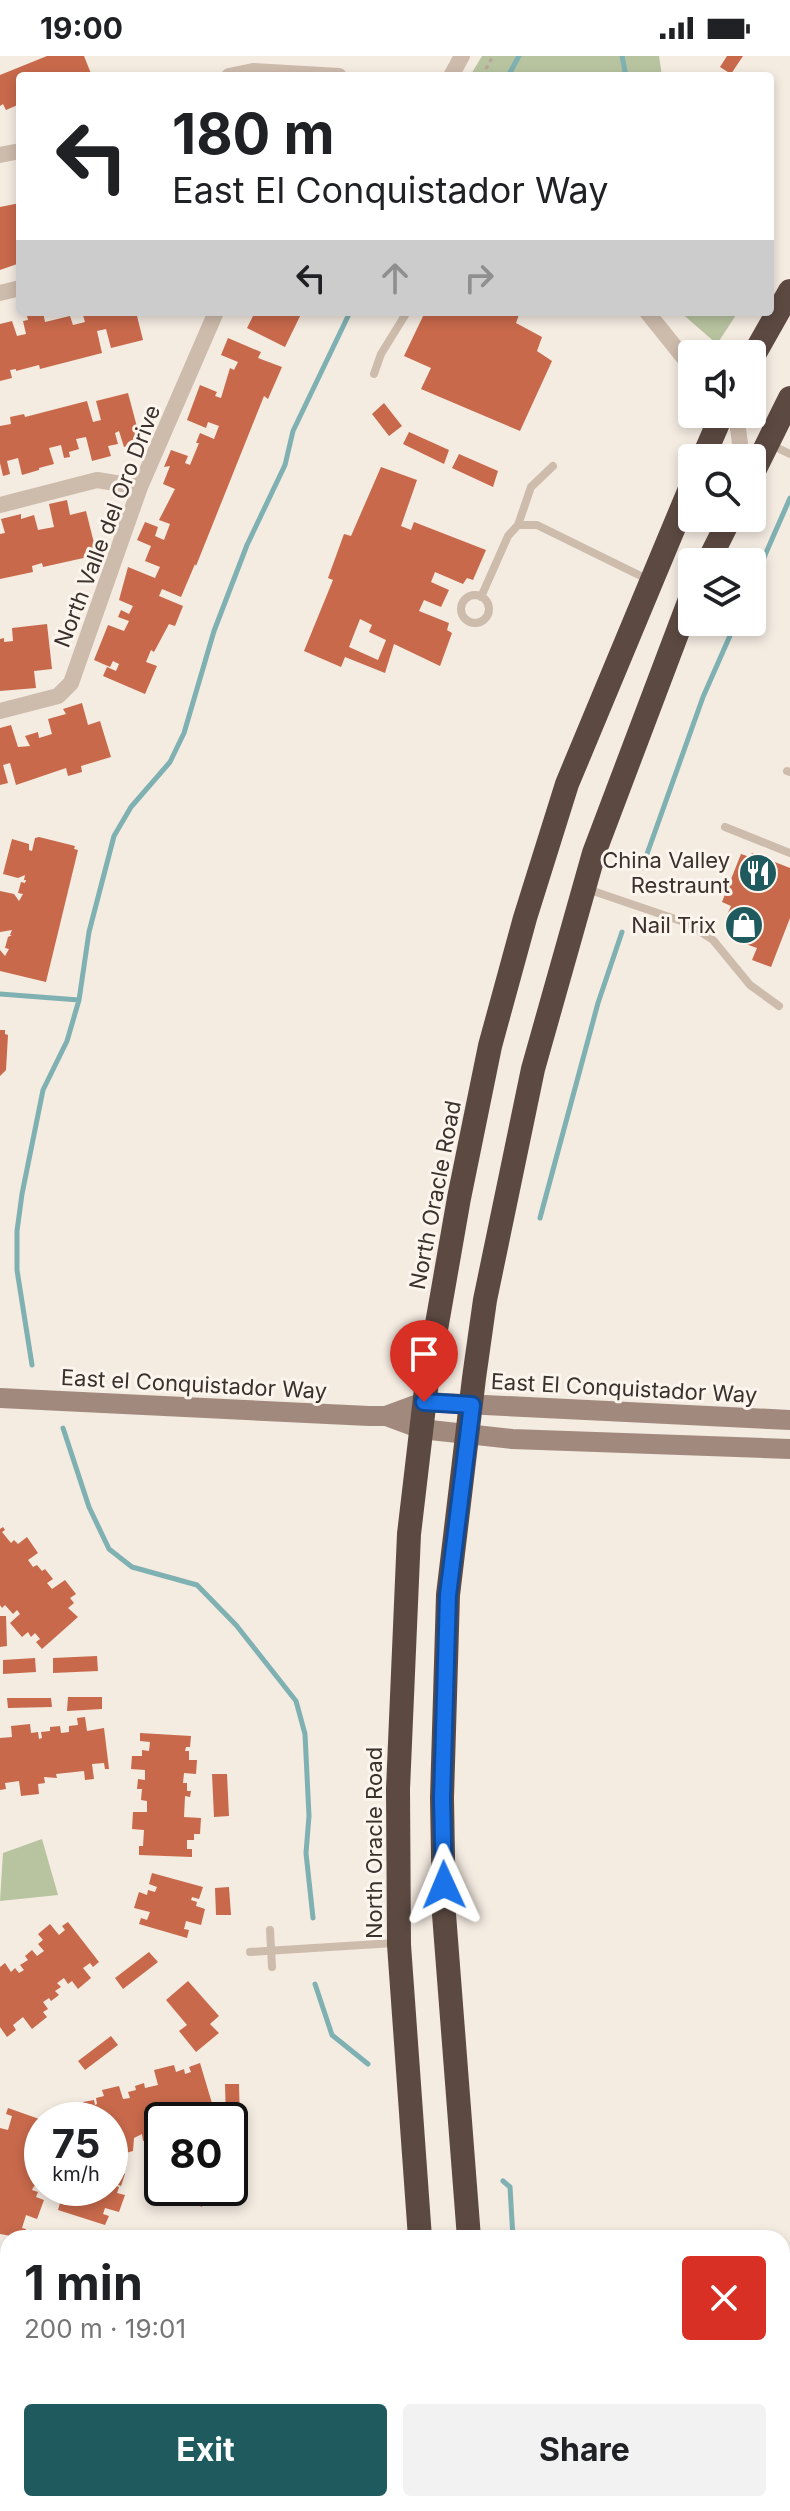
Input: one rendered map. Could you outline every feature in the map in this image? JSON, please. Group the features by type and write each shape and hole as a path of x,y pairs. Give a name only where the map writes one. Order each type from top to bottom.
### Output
{"highway":[{"path":"762,340 790,291"},
{"path":"779,448 790,398"},
{"name":"North Oracle Road","path":"419,2230 399,1943 398,1789 409,1534 424,1402 459,1198 490,1046 509,975 567,784 678,516"},
{"path":"468,2230 444,1914 442,1798 448,1595 485,1300 533,1069 594,853 678,631"}],"street":[{"name":"North Valle del Oro Drive","path":"0,711 58,696 71,683 140,487 214,316"},
{"path":"650,316 678,351"},
{"path":"0,505 97,480 140,487"},
{"name":"East el Conquistador Way","path":"0,1398 386,1416"},
{"name":"East El Conquistador Way","path":"386,1416 424,1402 790,1420"},
{"path":"386,1416 421,1429 512,1439 790,1449"},
{"path":"715,1416 716,1446"}],"lane":[{"path":"374,374 381,354 405,316"},
{"path":"481,597 508,536 518,525 531,487 553,466"},
{"path":"518,525 537,525 650,580"},
{"path":"725,827 790,853"},
{"path":"585,889 687,923 713,940 750,985 779,1006"},
{"path":"270,1930 272,1967"},
{"path":"250,1952 399,1943"}],"green space":[{"path":"482,56 659,56 661,72 472,72"},
{"path":"685,316 735,316 720,340 712,340"},
{"path":"42,1839 58,1895 0,1901 3,1853"}],"building":[{"path":"47,56 84,56 90,72 16,72 16,106 6,110 3,104 0,106 0,75"},
{"path":"727,56 743,56 732,72 720,67"},
{"path":"16,204 16,264 0,270 0,207"},
{"path":"27,316 44,316 45,322 70,316 73,325 85,322 83,316 137,316 143,340 111,348 106,329 97,331 102,353 40,369 39,365 10,370 12,378 0,381 0,324 12,321 17,336 26,334 23,321 28,320"},
{"path":"253,316 300,316 285,347 247,328"},
{"path":"423,316 519,316 516,323 542,337 537,351 552,361 520,431 421,389 431,368 404,356"},
{"path":"228,338 261,352 258,358 282,367 268,399 264,396 181,597 162,589 159,596 183,606 175,626 169,624 154,652 151,650 146,662 157,666 145,694 103,676 107,667 116,671 119,664 113,661 110,667 94,660 108,625 124,631 129,621 118,617 121,610 129,614 133,606 119,600 128,567 155,578 160,567 145,561 151,546 137,540 145,522 158,527 155,536 164,540 170,524 159,520 175,489 163,484 170,466 164,467 171,450 188,456 185,463 190,465 200,433 214,439 219,426 208,422 206,428 187,420 200,385 217,392 215,396 221,398 230,368 234,370 238,362 221,355"},
{"path":"128,393 141,442 124,447 119,431 115,433 118,444 108,446 111,456 92,461 86,437 76,439 79,449 69,452 70,457 64,458 61,445 49,448 54,464 22,475 18,458 7,461 10,474 3,476 0,426 11,424 10,417 24,414 25,417 87,401 93,422 101,420 96,401"},
{"path":"384,403 402,426 389,436 372,414"},
{"path":"409,432 449,450 444,464 403,444"},
{"path":"459,454 498,471 493,487 452,468"},
{"path":"381,467 417,480 401,526 411,530 414,522 486,550 473,580 467,578 463,584 435,572 431,582 449,590 441,607 424,600 419,611 449,623 447,630 452,633 440,666 394,644 385,673 345,657 341,667 304,651 333,580 328,578 344,534 351,536","holes":["360,619 372,625 369,632 386,640 378,660 349,647"]},
{"path":"67,500 70,515 86,511 97,555 43,567 42,563 32,566 33,572 0,579 0,534 5,533 1,519 21,514 21,519 34,515 38,530 54,527 49,504"},
{"path":"47,624 52,669 34,671 36,688 0,691 0,639 13,641 12,628"},
{"path":"82,703 88,725 100,721 111,757 81,766 82,772 68,776 66,768 16,785 10,763 3,765 8,783 0,785 0,728 11,725 18,747 30,746 25,736 38,732 39,738 52,734 48,719 66,714 63,709"},
{"path":"35,838 75,846 74,849 78,850 46,982 0,971 0,950 5,956 12,930 0,932 0,891 14,894 19,901 23,894 18,893 21,882 25,883 26,880 25,875 18,878 3,874 12,839 29,844 32,851"},
{"path":"752,853 790,868 790,918 771,967 752,960 757,948 737,941 739,935 728,931 731,923 725,920 731,906 722,902 741,854 750,857"},
{"path":"0,1030 5,1030 8,1035 6,1070 0,1076"},
{"path":"3,1527 5,1530 2,1532 11,1543 14,1540 18,1544 27,1537 38,1553 28,1560 33,1567 37,1565 42,1571 45,1569 53,1579 47,1583 52,1589 65,1580 76,1594 70,1598 74,1603 68,1608 78,1617 42,1649 36,1642 40,1639 35,1633 31,1637 28,1632 22,1637 10,1623 20,1614 17,1610 13,1614 5,1605 2,1608 0,1605 0,1529"},
{"path":"0,1616 6,1616 7,1646 0,1647"},
{"path":"97,1656 98,1671 53,1673 53,1658"},
{"path":"35,1658 36,1672 3,1674 3,1660"},
{"path":"68,1697 102,1697 102,1709 67,1711"},
{"path":"7,1698 51,1698 52,1707 8,1708"},
{"path":"85,1717 87,1731 104,1728 109,1769 105,1769 104,1763 92,1764 94,1779 85,1780 84,1771 56,1774 57,1778 44,1777 45,1783 38,1784 39,1794 21,1796 19,1781 5,1783 6,1789 0,1790 0,1738 12,1737 11,1726 30,1724 31,1733 38,1732 39,1739 42,1738 41,1732 50,1731 50,1727 60,1726 61,1733 69,1732 69,1726 78,1725 77,1718"},
{"path":"140,1733 191,1736 190,1747 186,1747 185,1751 189,1751 189,1760 197,1760 196,1774 184,1773 183,1783 187,1783 187,1791 191,1791 190,1797 185,1796 184,1817 201,1818 200,1834 194,1834 194,1840 187,1840 187,1849 192,1849 192,1857 139,1855 144,1830 132,1829 133,1812 147,1812 147,1801 141,1800 142,1789 137,1789 138,1779 145,1780 145,1770 131,1769 132,1756 142,1756 142,1750 149,1751 150,1742 140,1741"},
{"path":"212,1774 227,1774 229,1816 214,1817"},
{"path":"152,1873 203,1887 199,1899 192,1897 191,1900 205,1909 201,1925 186,1921 184,1929 189,1930 187,1938 139,1924 141,1918 147,1920 150,1912 134,1908 139,1892 147,1895 148,1890 155,1892 157,1887 149,1884"},
{"path":"229,1887 231,1915 216,1915 215,1888"},
{"path":"68,1922 99,1962 93,1967 90,1963 83,1968 91,1978 78,1989 72,1981 68,1984 64,1978 57,1983 61,1987 55,1991 59,1995 43,2002 48,2009 43,2012 47,2017 32,2029 23,2017 13,2025 16,2030 7,2037 0,2027 0,1967 5,1963 11,1972 15,1968 19,1973 24,1970 20,1965 28,1960 25,1956 32,1950 37,1956 44,1951 38,1944 43,1940 38,1934 50,1924 59,1935 65,1930 62,1926"},
{"path":"149,1952 158,1962 123,1989 115,1978"},
{"path":"188,1981 219,2016 210,2024 219,2033 196,2052 179,2031 187,2025 166,2000"},
{"path":"111,2036 118,2045 85,2070 78,2061"},
{"path":"200,2063 212,2102 144,2102 144,2141 142,2134 134,2138 133,2151 128,2152 128,2102 97,2102 96,2098 104,2096 102,2090 119,2086 123,2099 130,2098 128,2092 136,2090 135,2086 144,2083 145,2088 158,2085 154,2070 174,2065 176,2072 184,2069 185,2074 191,2072 189,2067"},
{"path":"225,2084 239,2084 239,2102 226,2102"},
{"path":"8,2108 24,2114 24,2206 42,2206 37,2219 26,2215 22,2228 26,2230 0,2230 0,2128 8,2130 12,2116 6,2114"},
{"path":"59,2206 121,2206 119,2212 105,2208 103,2214 109,2216 105,2225 58,2210"}],"waterway":[{"path":"510,72 519,56"},
{"path":"622,56 625,72"},
{"path":"32,1365 17,1270 17,1231 22,1194 43,1090 67,1041 79,1000 89,932 114,836 131,807 170,762 184,733 214,631 247,545 285,465 293,431 348,316"},
{"path":"766,553 790,498"},
{"path":"642,868 703,697 730,636"},
{"path":"540,1218 598,1003 622,932"},
{"path":"0,994 79,1000"},
{"path":"63,1428 89,1507 109,1549 132,1567 197,1585 236,1625 296,1701 305,1734 309,1816 306,1853 313,1918"},
{"path":"315,1984 332,2035 368,2064"},
{"path":"503,2181 510,2187 513,2230"}],"place":[{"name":"China Valley Restraunt","path":"758,873"},
{"name":"Nail Trix","path":"744,925"}],"route":[{"path":"424,1402 472,1405 448,1595 442,1798 444,1885"}]}
